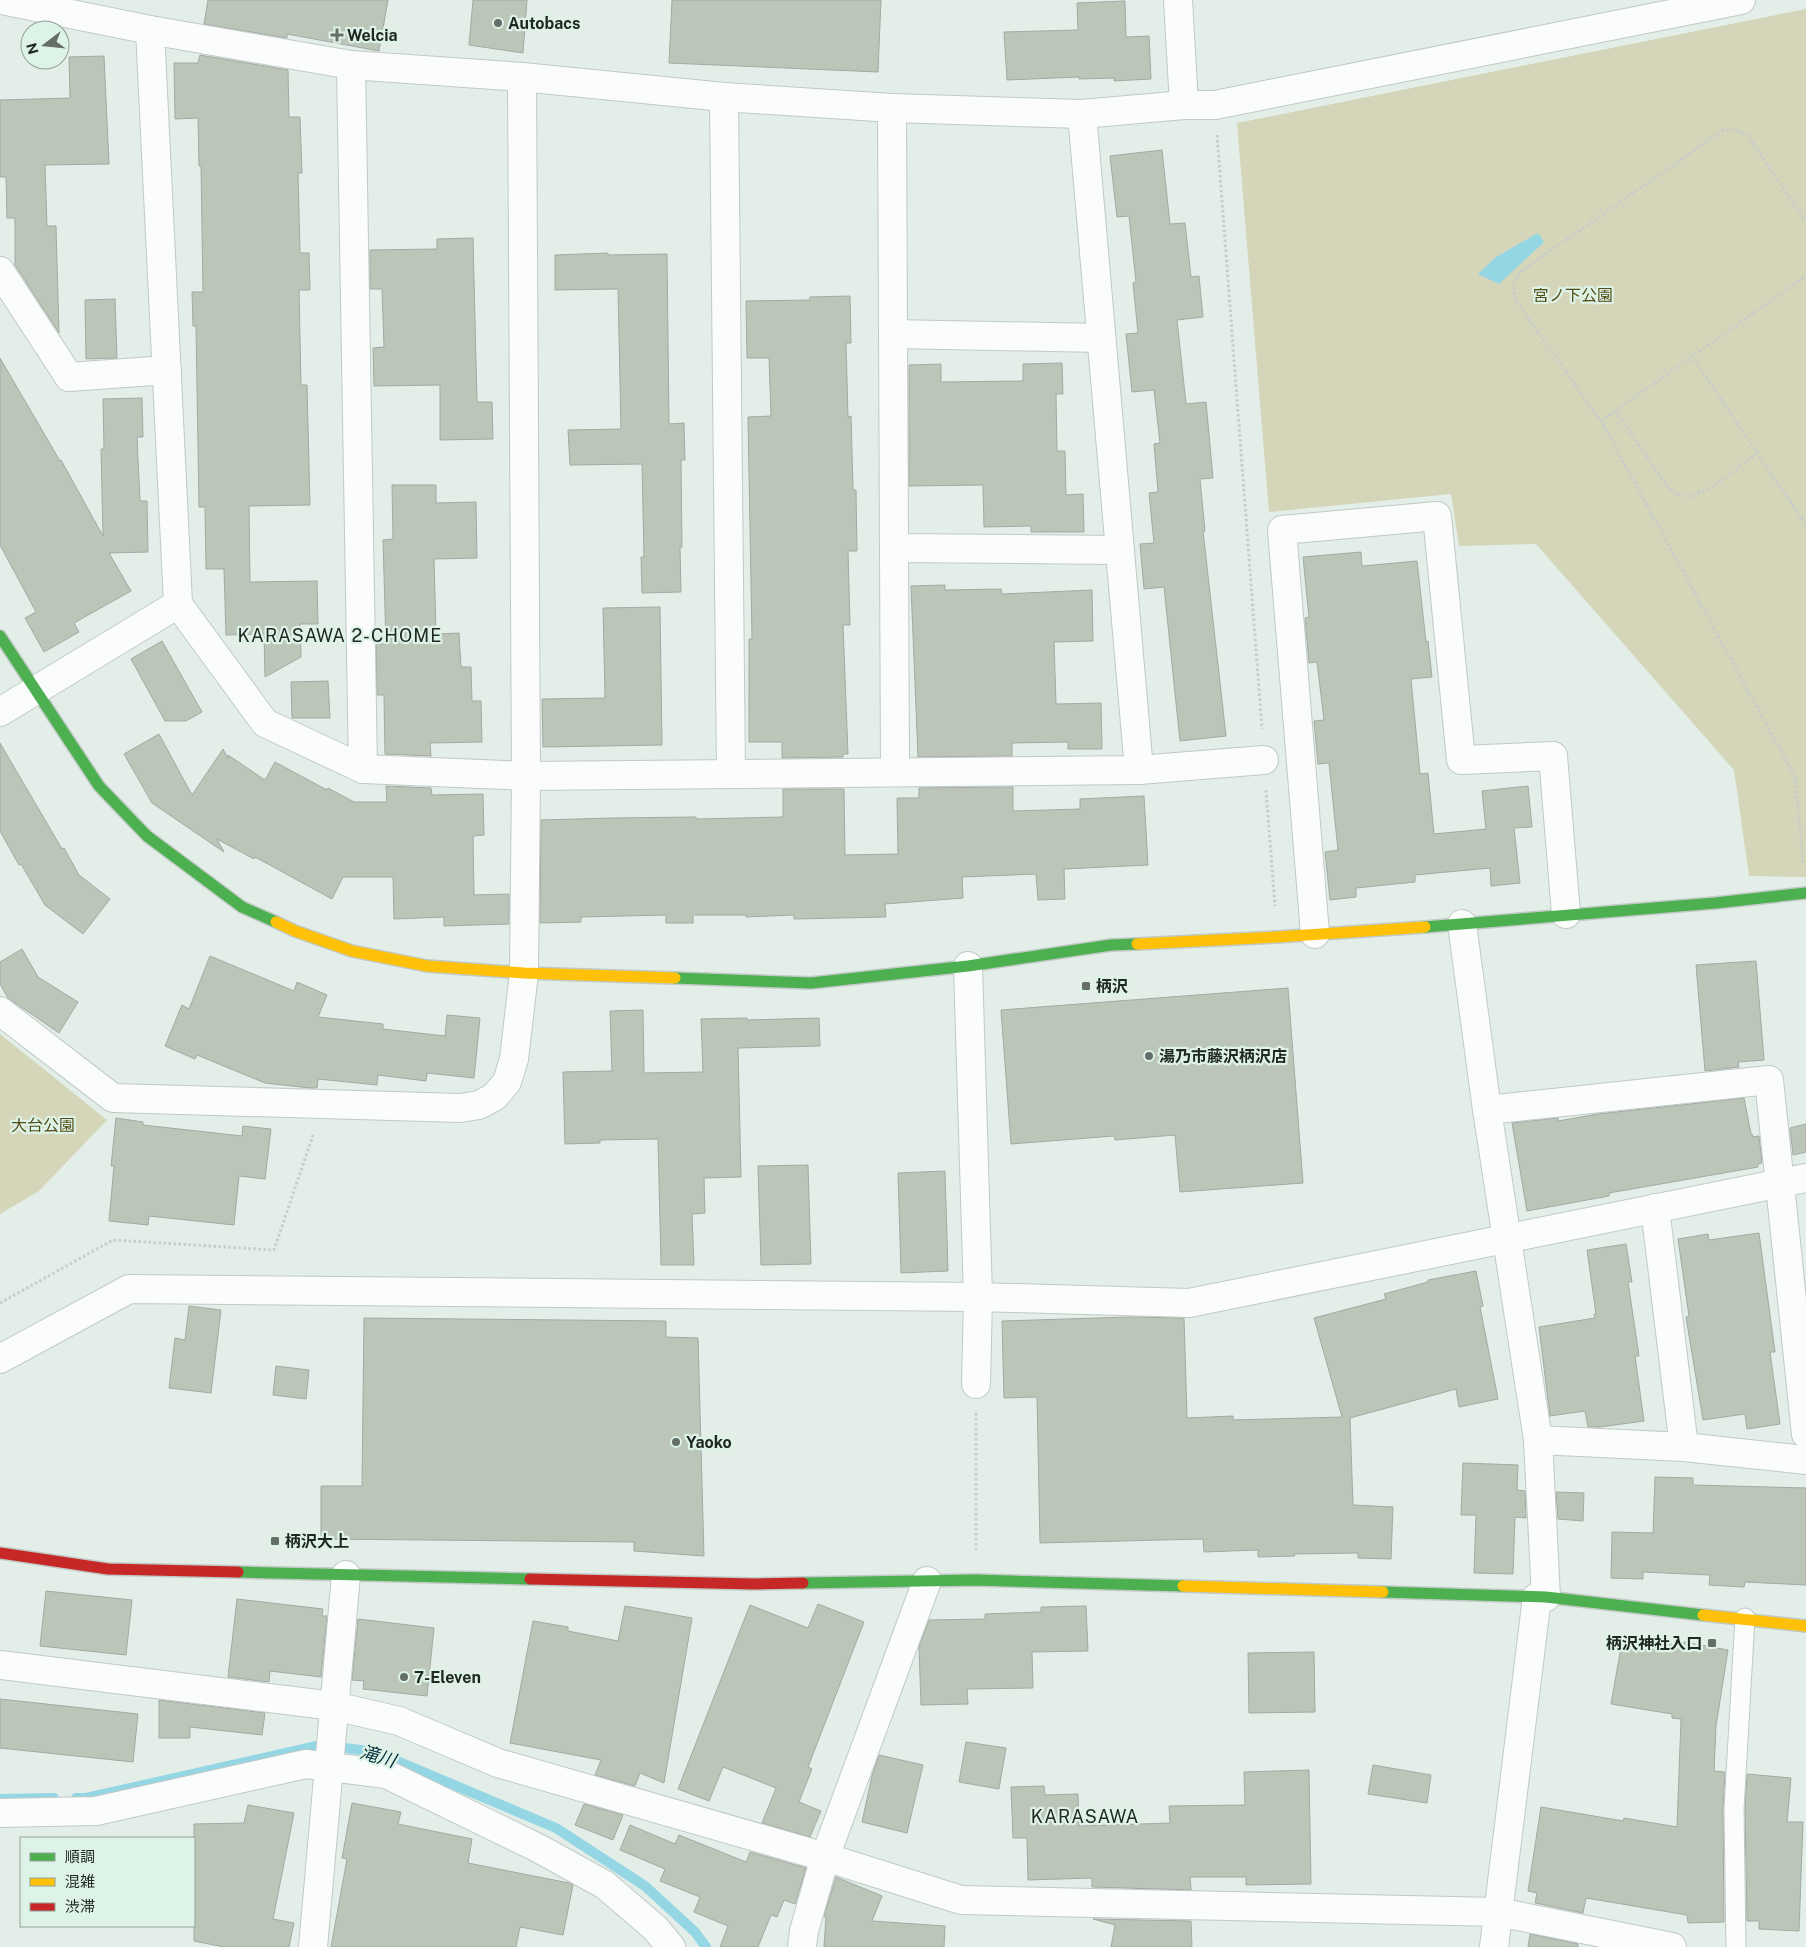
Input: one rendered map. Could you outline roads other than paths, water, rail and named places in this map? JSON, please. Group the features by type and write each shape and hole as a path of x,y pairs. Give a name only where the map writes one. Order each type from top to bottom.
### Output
{"street":[{"path":"2,0 150,30 351,65 522,77 724,97 892,108 1082,114 1184,105 1215,105 1741,0"},
{"path":"1178,0 1184,105"},
{"path":"150,30 178,604 265,723 364,769 526,776 1139,770 1264,760"},
{"path":"351,65 364,769"},
{"path":"0,1011 113,1098 460,1108 479,1105 494,1097 507,1082 514,1059 524,973 526,776 522,77"},
{"path":"724,97 731,774"},
{"path":"892,108 895,772"},
{"path":"1082,114 1139,770"},
{"path":"0,271 69,377 167,370"},
{"path":"893,334 1101,338"},
{"path":"1315,934 1282,530 1437,516 1461,760 1553,756 1566,914"},
{"path":"894,548 1120,550"},
{"path":"0,712 178,604"},
{"path":"0,636 99,786 147,836 242,907 295,930 352,951 427,966 524,973 811,983 968,966 1111,945 1277,937 1462,924 1715,903 1806,893"},
{"path":"1462,924 1487,1110 1538,1440 1541,1597 1494,1947"},
{"path":"968,966 978,1298 976,1384"},
{"path":"1487,1110 1769,1080 1806,1434"},
{"path":"0,1359 129,1289 978,1298 1190,1303 1806,1178"},
{"path":"1655,1208 1684,1447"},
{"path":"1538,1440 1684,1447 1806,1460"},
{"path":"0,1553 108,1569 756,1584 976,1580 1541,1597 1806,1626"},
{"path":"313,1947 346,1575"},
{"path":"802,1947 804,1931 826,1856 927,1582"},
{"path":"0,1665 334,1706 399,1721 498,1763 826,1856 961,1900 1498,1912 1672,1947"},
{"path":"0,1814 96,1811 306,1764 386,1774 538,1848 605,1884 655,1928 671,1947"}],"lane":[{"path":"1736,1947 1734,1809 1744,1618"}],"water":[{"path":"1538,233 1544,242 1499,284 1478,274 1496,257"}],"waterway":[{"name":"滝川","path":"76,1798 86,1798 321,1745 376,1752 556,1828 645,1886 695,1932 706,1947"},
{"name":"滝川","path":"0,1799 54,1798"}],"place":[{"name":"Autobacs","path":"498,23"},
{"name":"Welcia","path":"337,35"},
{"name":"柄沢","path":"1086,986"},
{"name":"湯乃市藤沢柄沢店","path":"1149,1056"},
{"name":"Yaoko","path":"676,1442"},
{"name":"柄沢大上","path":"275,1541"},
{"name":"柄沢神社入口","path":"1712,1643"},
{"name":"7-Eleven","path":"404,1677"}],"district":[{"name":"KARASAWA 2-CHOME","path":"340,635"},
{"name":"KARASAWA","path":"1085,1816"}],"park label":[{"name":"宮ノ下公園","path":"1573,295"},
{"name":"大台公園","path":"43,1125"}]}
